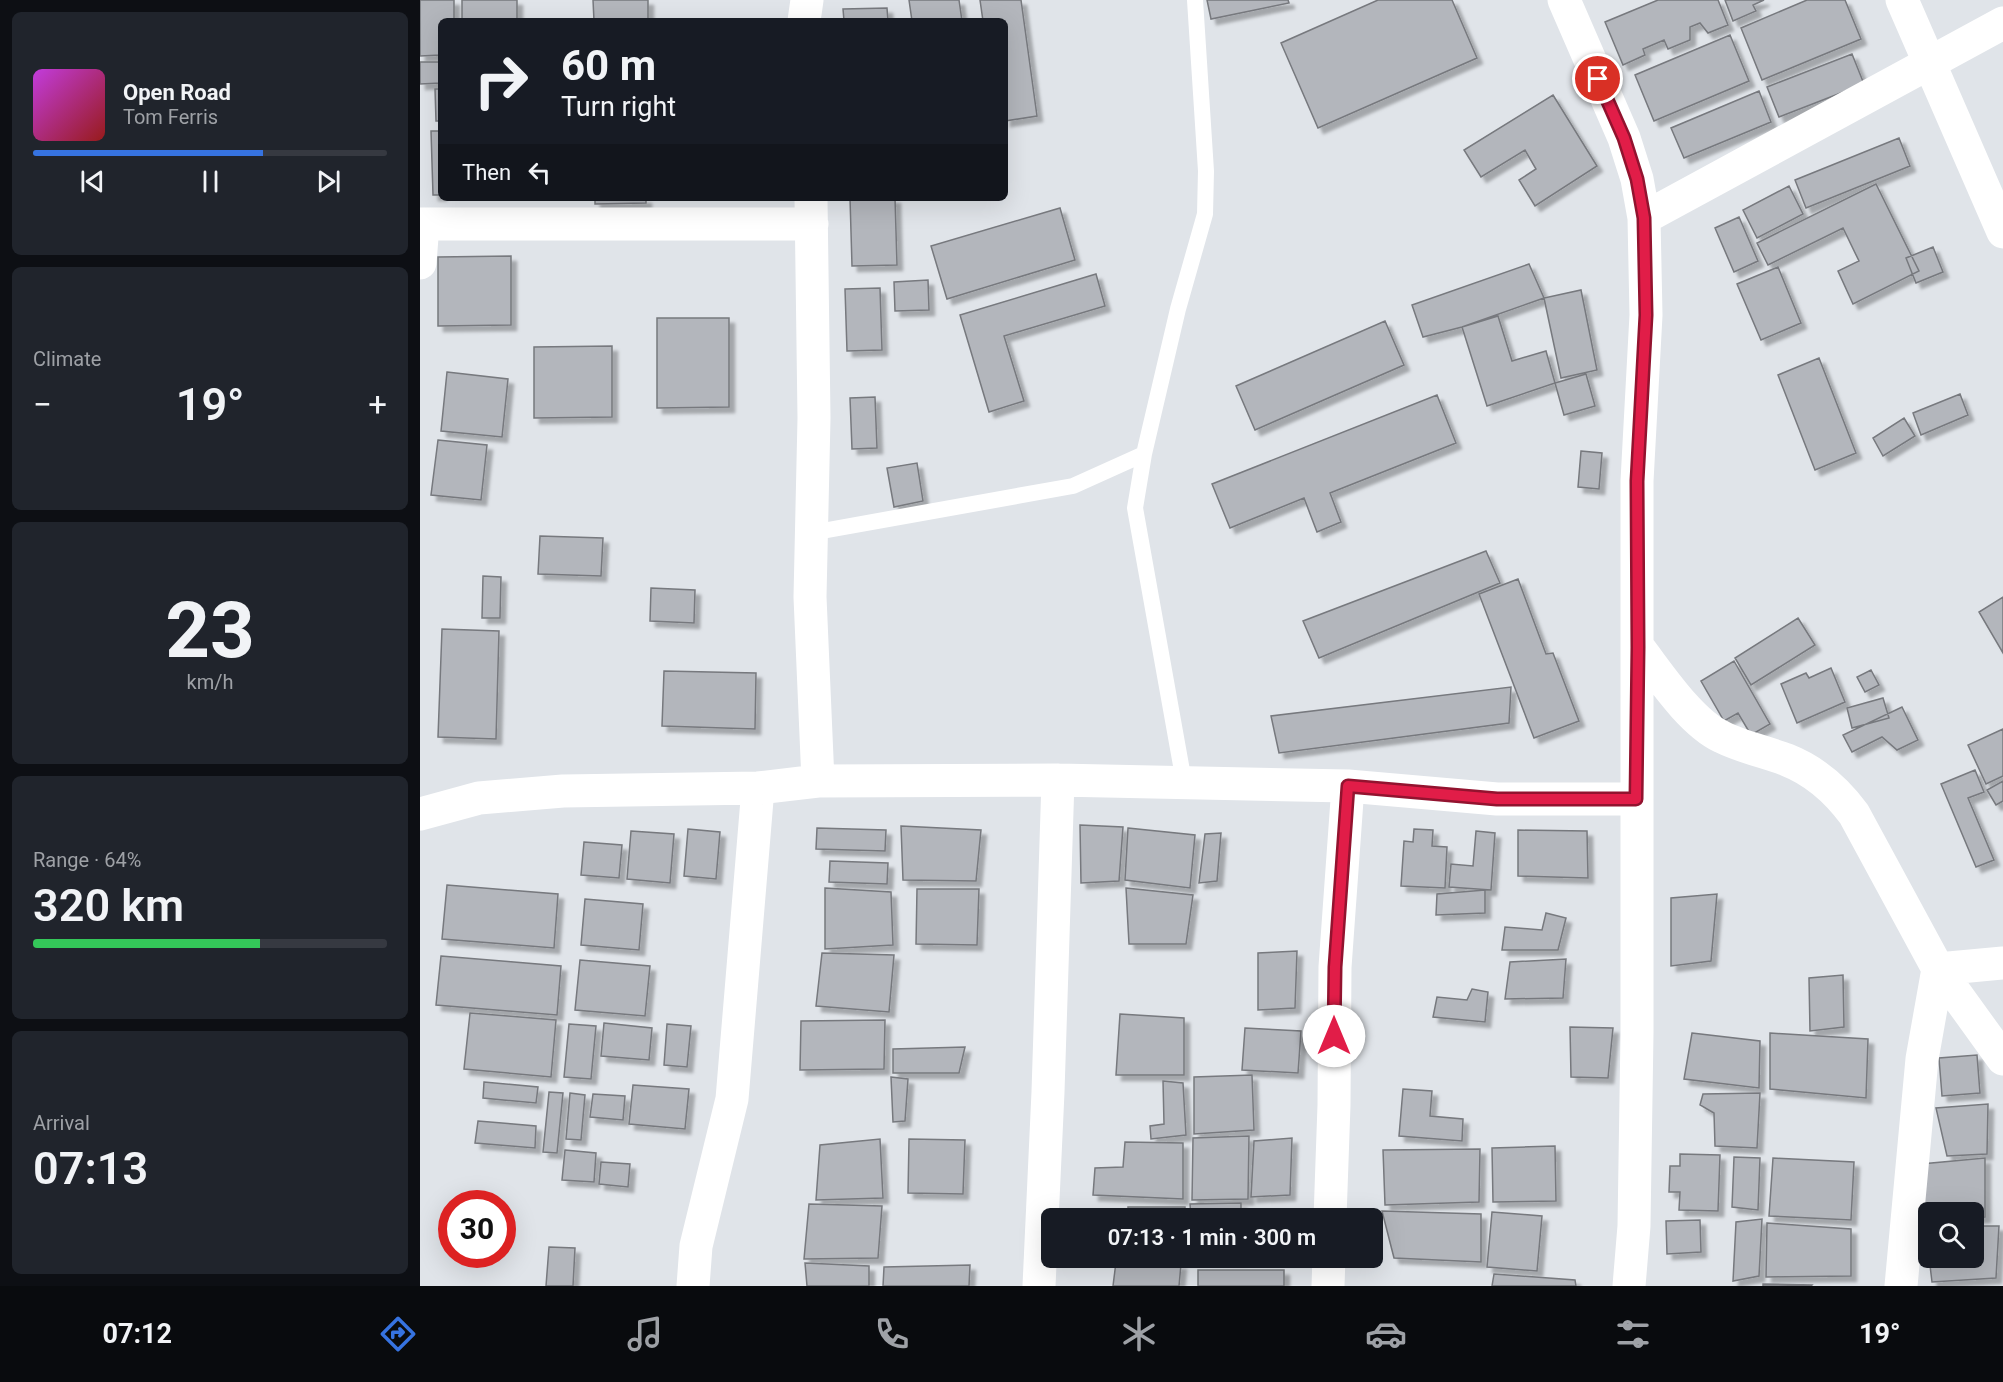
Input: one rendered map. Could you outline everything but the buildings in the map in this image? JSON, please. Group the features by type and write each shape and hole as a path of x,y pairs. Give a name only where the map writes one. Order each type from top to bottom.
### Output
{"street":[{"path":"804,18 807,0"},
{"path":"1564,0 1624,138 1637,179 1644,218 1646,315 1637,481 1634,1226 1629,1286"},
{"path":"1902,0 2003,232"},
{"path":"1644,218 2003,23"},
{"path":"420,263 422,224 811,211 814,418 810,597 818,781"},
{"path":"1638,647 1672,692 1699,720 1721,737 1790,761 1816,776 1840,796 1854,814 1938,969 2003,1059"},
{"path":"1039,1286 1058,780"},
{"path":"420,814 479,798 563,791 758,788 818,781 1184,782 1348,786 1497,799 1636,799"},
{"path":"1330,1208 1335,967 1348,786"},
{"path":"693,1286 696,1246 732,1099 758,788"},
{"path":"1938,969 2003,963"},
{"path":"1901,1286 1922,1059 1938,969"},
{"path":"1328,1286 1329,1268"}],"lane":[{"path":"1184,782 1135,508 1144,454 1178,309 1205,214 1206,171 1195,0"},
{"path":"811,533 1073,486 1144,454"}],"route":[{"path":"1334,1036 1335,967 1348,786 1497,799 1636,799 1637,481 1646,315 1644,218 1637,179 1624,138 1598,79"}]}
